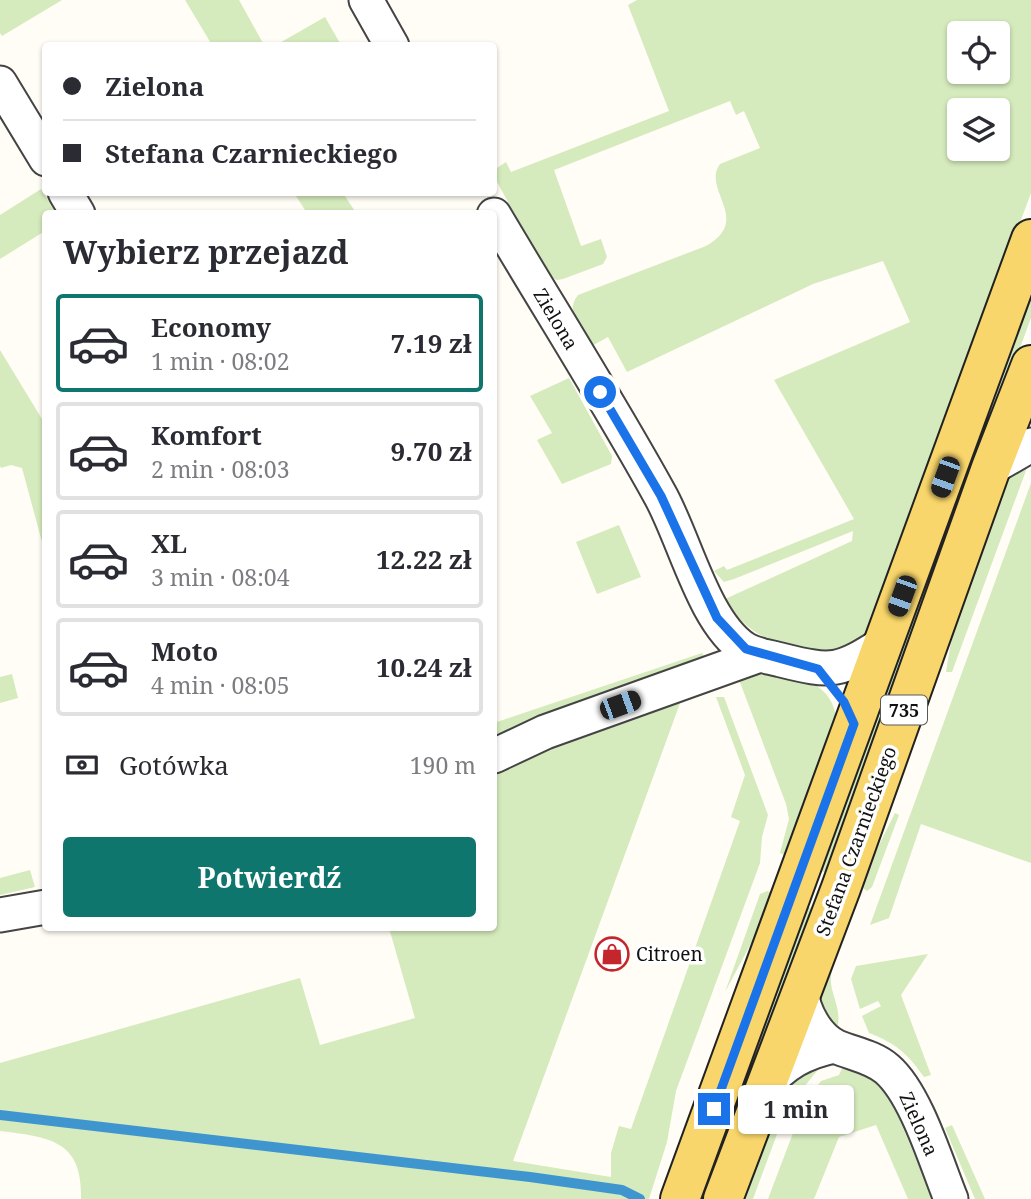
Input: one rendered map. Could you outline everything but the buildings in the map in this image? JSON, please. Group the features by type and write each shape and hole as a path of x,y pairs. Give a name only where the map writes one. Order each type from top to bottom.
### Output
{"main road":[{"name":"735","path":"680,1199 1031,239"},
{"name":"Stefana Czarnieckiego","path":"723,1199 841,888 991,468 1029,382"}],"street":[{"path":"366,0 391,42"},
{"path":"0,83 42,152"},
{"name":"Zielona","path":"497,221 661,496 717,618 746,649 818,669 847,665 884,643"},
{"path":"991,468 1031,445"},
{"path":"497,755 545,732 761,655"},
{"path":"818,669 844,702 854,724"},
{"path":"0,915 42,908"},
{"name":"Zielona","path":"801,990 807,1016 834,1046 884,1066 903,1087 951,1199"},
{"path":"764,1087 779,1070 792,1061 814,1050 834,1046"}],"green space":[{"path":"0,0 62,0 2,36"},
{"path":"185,0 239,0 262,42 210,42"},
{"path":"637,0 1031,0 1031,193 863,643 844,653 787,646 753,630 742,622 723,600 852,541 853,531 724,582 714,571 724,566 727,570 854,519 774,380 910,322 883,261 813,284 627,372 608,337 590,347 575,321 574,301 578,295 706,246 719,236 725,226 726,215 716,184 720,164 760,148 744,111 736,115 730,101 554,170 581,246 601,239 607,257 603,264 563,279 557,280 548,276 497,182 497,168 506,162 511,172 669,111 628,5"},
{"path":"325,17 339,42 281,42"},
{"path":"41,189 42,196 45,196 54,210 42,210 42,233 0,259 0,215"},
{"path":"296,196 345,196 354,210 305,210"},
{"path":"1031,294 1031,318 827,873 818,870"},
{"path":"0,350 42,419 42,542 22,468 0,466"},
{"path":"569,378 612,456 611,464 562,484 537,440 552,433 530,396"},
{"path":"1028,465 952,672 946,672 953,629 1002,488 1009,476"},
{"path":"1031,483 1031,863 921,824 889,918 870,925"},
{"path":"619,525 641,577 597,594 576,542"},
{"path":"702,653 705,658 497,738 497,722"},
{"path":"756,671 794,677 816,686 832,703 836,716 787,856 780,853 789,819 786,804 738,677"},
{"path":"12,674 18,698 0,703 0,677"},
{"path":"683,695 513,1161 611,1177 611,1153 619,1126 631,1129 740,821 731,817 745,775 716,697 724,697 768,815 762,837 760,863 676,1091 667,1142 649,1199 81,1199 76,1164 60,1145 34,1136 0,1131 0,1063 300,978 320,1045 415,1018 390,931 497,931 497,765"},
{"path":"895,813 899,815 872,887 867,891 859,885"},
{"path":"30,870 35,887 0,895 0,878"},
{"path":"767,891 774,893 762,923 725,992 760,894"},
{"path":"805,906 814,909 707,1199 698,1199"},
{"path":"928,954 901,995 931,1075 924,1077 901,1050 869,1033 862,1016 881,1006 878,1001 860,1009 851,979 856,966"},
{"path":"832,970 831,986 838,1015 836,1033 816,999 824,980"},
{"path":"825,1061 795,1098 784,1127 780,1126 753,1199 742,1199 787,1080"},
{"path":"843,1066 876,1080 890,1097 933,1199 908,1199 876,1125 839,1137 814,1199 768,1199 804,1104 821,1081 839,1075"},
{"path":"952,1125 985,1199 975,1199 945,1128"}],"waterway":[{"path":"0,1115 530,1177 622,1190 640,1199"}],"place":[{"name":"Citroen","path":"612,954"}],"route":[{"path":"600,392 661,496 717,618 746,649 818,669 844,702 854,724 714,1109"}]}
